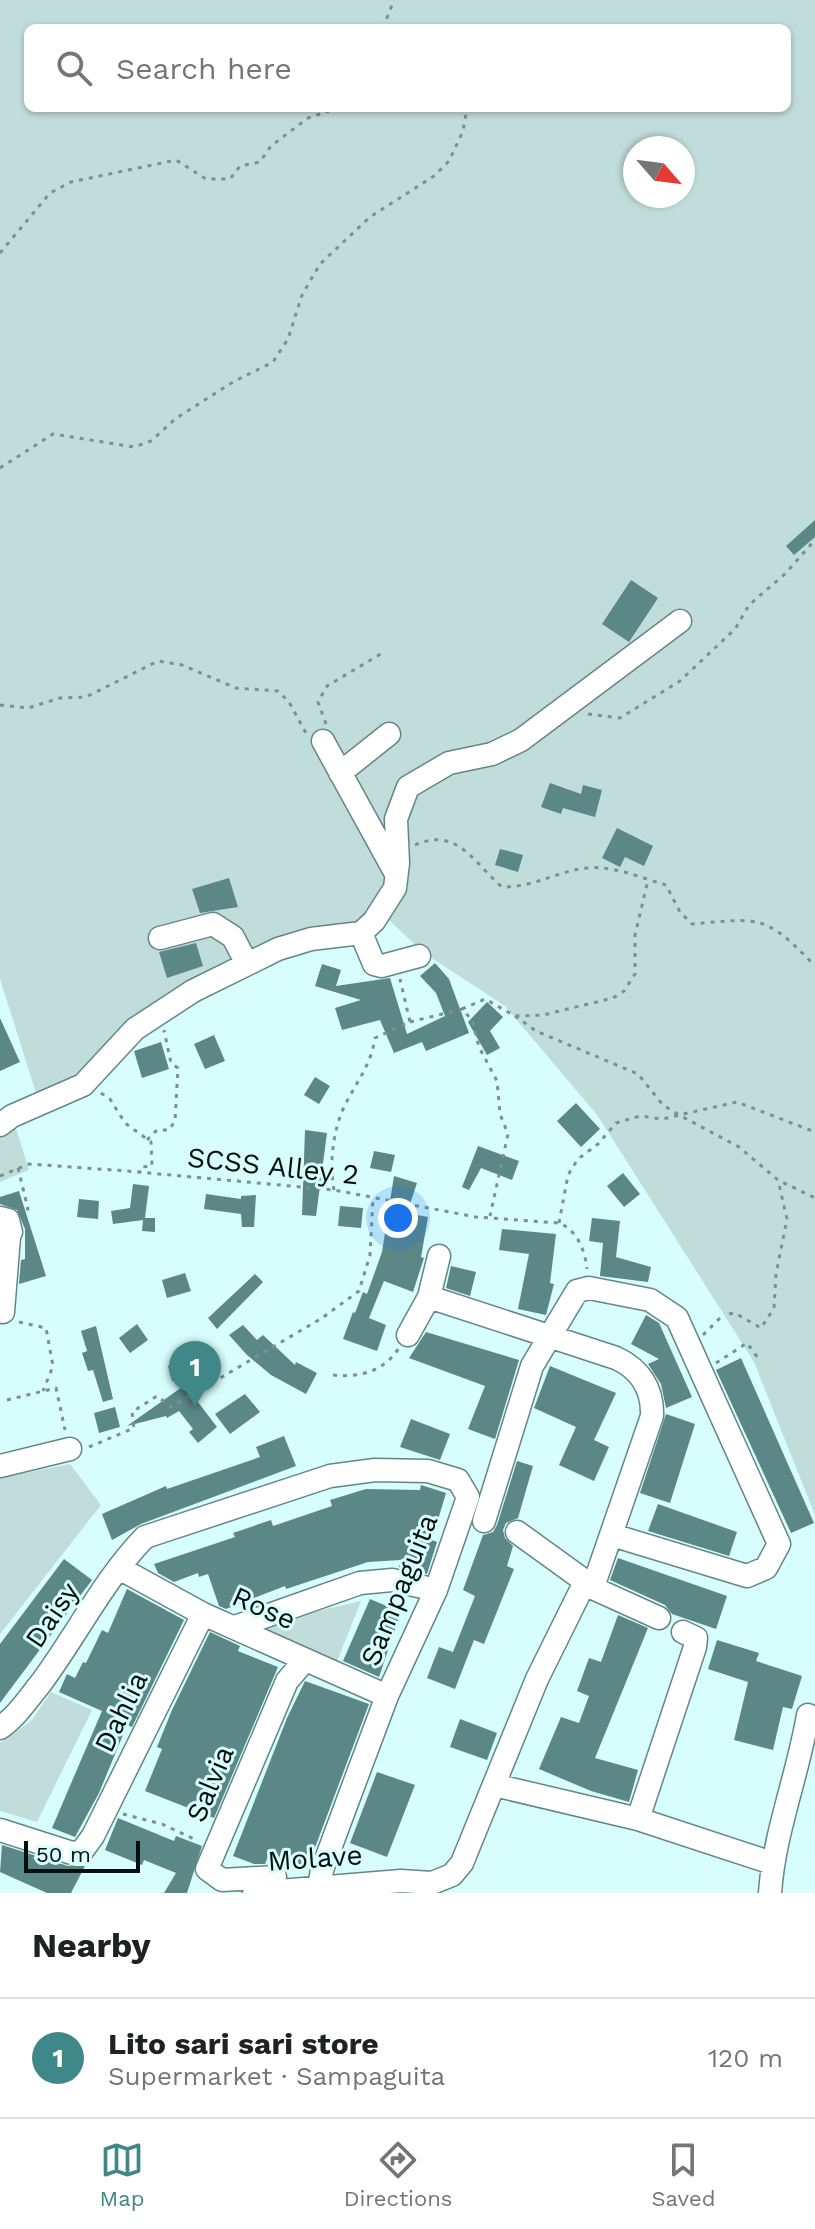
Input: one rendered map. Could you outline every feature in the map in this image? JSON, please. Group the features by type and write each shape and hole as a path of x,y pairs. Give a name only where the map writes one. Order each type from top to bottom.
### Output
{"street":[{"path":"0,1125 12,1116 89,1081 114,1047 162,1011 247,964 311,939 361,933 388,901 398,876 397,809 408,787 449,763 492,754 521,740 680,621"},
{"path":"340,773 389,734"},
{"path":"316,740 340,773 398,876"},
{"path":"160,938 213,924 233,937 247,964"},
{"path":"361,933 374,964 397,964 419,956"},
{"path":"3,1232 6,1303"},
{"path":"408,1335 429,1297 439,1256"},
{"path":"484,1521 532,1366 577,1291 589,1288 661,1304 677,1318 779,1544 771,1560 758,1574 747,1576 612,1535"},
{"name":"Molave","path":"254,1893 432,1883 458,1870 537,1679 589,1586 612,1535 652,1416 649,1393 628,1364 550,1334 429,1297"},
{"path":"0,1466 70,1449"},
{"name":"Sampaguita","path":"119,1568 145,1537 330,1476 416,1470 444,1474 458,1480 468,1497 436,1590 387,1696 322,1870 319,1887"},
{"path":"517,1532 589,1586 659,1618"},
{"name":"Rose","path":"119,1568 203,1614 387,1696"},
{"name":"Daisy","path":"0,1728 17,1714 71,1643 119,1568"},
{"path":"235,1627 360,1583 392,1580 436,1590"},
{"name":"Dahlia","path":"0,1830 72,1853 82,1851 93,1836 203,1614"},
{"path":"638,1819 695,1647 696,1638 683,1632"},
{"name":"Salvia","path":"275,1877 238,1880 212,1875 207,1869 287,1681 305,1660"},
{"path":"770,1893 772,1863 799,1768 808,1715"},
{"path":"494,1785 638,1819 772,1863"}],"path":[{"path":"385,24 394,0"},
{"path":"0,253 50,193 71,182 176,160 206,179 230,179 240,166 260,162 271,146 308,118 326,112"},
{"path":"0,468 53,434 118,447 151,441 175,419 233,382 273,362 288,339 302,295 320,264 353,237 370,217 434,176 449,161 463,131 466,112"},
{"path":"570,706 591,716 620,718 648,703 718,646 735,629 749,605 786,573 814,541"},
{"path":"0,705 28,708 60,698 86,697 158,661 182,665 236,688 278,691 316,740 332,735 318,702 327,686 384,652"},
{"path":"396,839 411,847 429,839 450,839 479,859 502,887 527,887 586,868 666,885 680,912 692,924 746,917 790,939 815,966"},
{"path":"515,1016 571,1010 613,998 633,982 635,935 648,880"},
{"path":"397,964 410,1022"},
{"path":"334,1190 331,1172 344,1106 369,1066 375,1038 410,1022 462,1009 485,999 536,1031 638,1074 663,1105 739,1147 778,1180 815,1198"},
{"path":"462,1009 472,1020 479,1047 497,1081 500,1114 508,1134 490,1216"},
{"path":"147,1140 157,1130 169,1130 175,1121 178,1068 171,1063 166,1047 162,1011"},
{"path":"89,1081 110,1099 125,1123 147,1140 154,1152 152,1166 141,1167 140,1172"},
{"path":"589,1288 580,1242 569,1227 559,1223 568,1175 578,1159 598,1144 616,1123 640,1116 663,1119 737,1102 815,1132"},
{"name":"SCSS Alley 2","path":"18,1168 29,1164 334,1190 490,1216 559,1223"},
{"path":"0,1176 18,1168 28,1209"},
{"path":"729,1314 735,1313 761,1328 774,1308 776,1274 787,1219 778,1180"},
{"path":"7,1400 56,1388 70,1449 91,1447 134,1428 132,1412 157,1396 171,1407 322,1318 359,1291 370,1255 373,1198"},
{"path":"6,1303 46,1328 53,1366 43,1391"},
{"path":"689,1343 709,1332 720,1318"},
{"path":"333,1375 367,1374 392,1358 408,1335"},
{"path":"703,1371 747,1343 758,1358"},
{"path":"106,1810 162,1824 209,1845 216,1830 223,1832"}],"shaded area":[{"path":"0,0 815,0 815,1515 754,1362 598,1116 505,1006 424,953 389,920 361,942 301,949 197,997 15,1125 29,1170 0,1182 0,1115 37,1096 0,979"},
{"path":"70,1464 101,1505 0,1634 0,1478"},
{"path":"361,1601 336,1664 268,1631 267,1623"},
{"path":"51,1692 92,1710 37,1822 0,1811 0,1743 32,1720"}],"building":[{"path":"815,520 815,537 794,555 786,546"},
{"path":"631,580 658,598 629,642 602,624"},
{"path":"550,783 581,794 583,785 602,790 595,817 563,808 561,814 541,807"},
{"path":"617,828 653,846 644,866 625,857 620,867 602,858"},
{"path":"500,849 523,855 518,872 495,865"},
{"path":"229,878 238,907 200,913 192,889"},
{"path":"196,943 203,966 167,978 159,952"},
{"path":"435,963 449,979 469,1033 426,1051 422,1042 394,1053 380,1020 342,1030 335,1008 361,1000 315,986 322,964 341,970 336,986 390,978 407,1034 445,1016 436,993 420,976"},
{"path":"487,1002 503,1017 490,1031 500,1048 487,1055 468,1022"},
{"path":"0,1018 20,1062 0,1071"},
{"path":"214,1035 225,1061 205,1069 194,1044"},
{"path":"161,1042 169,1069 142,1078 134,1051"},
{"path":"315,1077 330,1086 319,1104 304,1095"},
{"path":"576,1103 600,1129 581,1147 557,1121"},
{"path":"305,1130 327,1133 316,1216 302,1215"},
{"path":"478,1146 519,1161 512,1180 481,1168 469,1190 462,1187"},
{"path":"374,1151 395,1155 391,1172 370,1168"},
{"path":"623,1173 640,1194 624,1207 607,1186"},
{"path":"394,1176 417,1183 407,1213 428,1217 421,1257 424,1258 413,1292 384,1281 369,1318 386,1325 377,1351 343,1339 363,1292 367,1294 382,1252"},
{"path":"133,1184 149,1186 145,1218 155,1218 155,1232 142,1231 143,1220 113,1224 111,1211 130,1208"},
{"path":"19,1191 46,1276 19,1284 21,1260 25,1259 25,1229 17,1210 0,1204 0,1197"},
{"path":"206,1194 241,1199 241,1196 256,1195 254,1227 242,1227 241,1214 204,1209"},
{"path":"79,1199 99,1201 98,1219 77,1217"},
{"path":"340,1206 363,1208 361,1228 338,1226"},
{"path":"592,1218 620,1221 616,1257 651,1267 648,1282 600,1276 603,1243 589,1241"},
{"path":"502,1229 556,1234 550,1283 554,1284 546,1315 518,1309 529,1254 499,1250"},
{"path":"451,1266 476,1272 470,1296 446,1288"},
{"path":"185,1273 191,1291 167,1298 162,1280"},
{"path":"255,1274 263,1282 217,1329 208,1318"},
{"path":"646,1315 659,1323 692,1397 666,1408 661,1384 648,1364 659,1359 631,1344"},
{"path":"137,1324 148,1340 130,1353 119,1338"},
{"path":"243,1325 257,1340 263,1335 295,1365 296,1362 317,1373 306,1394 271,1375 247,1355 229,1335"},
{"path":"96,1326 113,1399 103,1402 93,1370 88,1371 82,1353 87,1351 81,1331"},
{"path":"426,1332 519,1360 495,1439 468,1429 485,1386 409,1358"},
{"path":"190,1354 199,1368 172,1381 168,1366"},
{"path":"741,1358 814,1523 791,1533 716,1370"},
{"path":"550,1366 616,1393 594,1440 609,1447 594,1481 559,1465 576,1427 534,1408"},
{"path":"185,1385 217,1427 198,1443 189,1432 193,1429 179,1411 167,1418 127,1426"},
{"path":"245,1394 260,1412 230,1434 215,1414"},
{"path":"115,1407 120,1427 99,1433 94,1413"},
{"path":"666,1414 695,1424 670,1503 640,1493"},
{"path":"411,1419 450,1434 440,1460 400,1447"},
{"path":"284,1436 296,1466 141,1524 112,1540 102,1514 166,1486 167,1489 260,1457 256,1447"},
{"path":"517,1461 533,1466 518,1518 506,1523 503,1530 505,1538 513,1546 507,1566 514,1569 484,1644 474,1640 455,1689 427,1678 439,1647 453,1652 475,1596 463,1590 483,1535 493,1532 497,1525"},
{"path":"421,1485 446,1493 432,1540 437,1542 427,1574 399,1567 401,1560 368,1562 286,1589 285,1586 226,1609 219,1606 208,1574 199,1577 198,1573 174,1582 158,1573 154,1564 235,1537 233,1533 271,1520 273,1526 332,1506 330,1500 366,1489 420,1490"},
{"path":"658,1504 737,1532 729,1556 648,1531"},
{"path":"618,1558 727,1596 716,1629 672,1614 665,1605 610,1580"},
{"path":"64,1559 92,1580 0,1703 0,1644"},
{"path":"127,1589 184,1620 132,1727 127,1725 99,1793 75,1837 52,1828 102,1711 59,1692 67,1674 75,1678 83,1662 86,1663 102,1630 108,1633"},
{"path":"370,1599 401,1612 379,1677 343,1661"},
{"path":"618,1615 648,1628 595,1758 638,1770 629,1802 591,1791 539,1769 561,1717 579,1723 589,1696 577,1691 589,1658 601,1662"},
{"path":"210,1632 240,1646 238,1651 278,1667 214,1818 145,1791 162,1749 157,1747 172,1710"},
{"path":"717,1640 759,1653 756,1661 802,1676 792,1709 783,1707 773,1750 734,1740 748,1682 708,1669"},
{"path":"305,1681 369,1704 307,1869 269,1854 265,1864 254,1864 233,1856 287,1718"},
{"path":"460,1719 497,1733 487,1760 450,1747"},
{"path":"377,1772 415,1785 387,1857 350,1843"},
{"path":"118,1818 174,1841 176,1836 202,1846 187,1893 164,1893 176,1873 144,1860 142,1865 105,1850"},
{"path":"2,1845 68,1866 85,1866 71,1893 47,1893 0,1872"}],"place":[{"name":"Lito sari sari store","path":"195,1407"}]}
